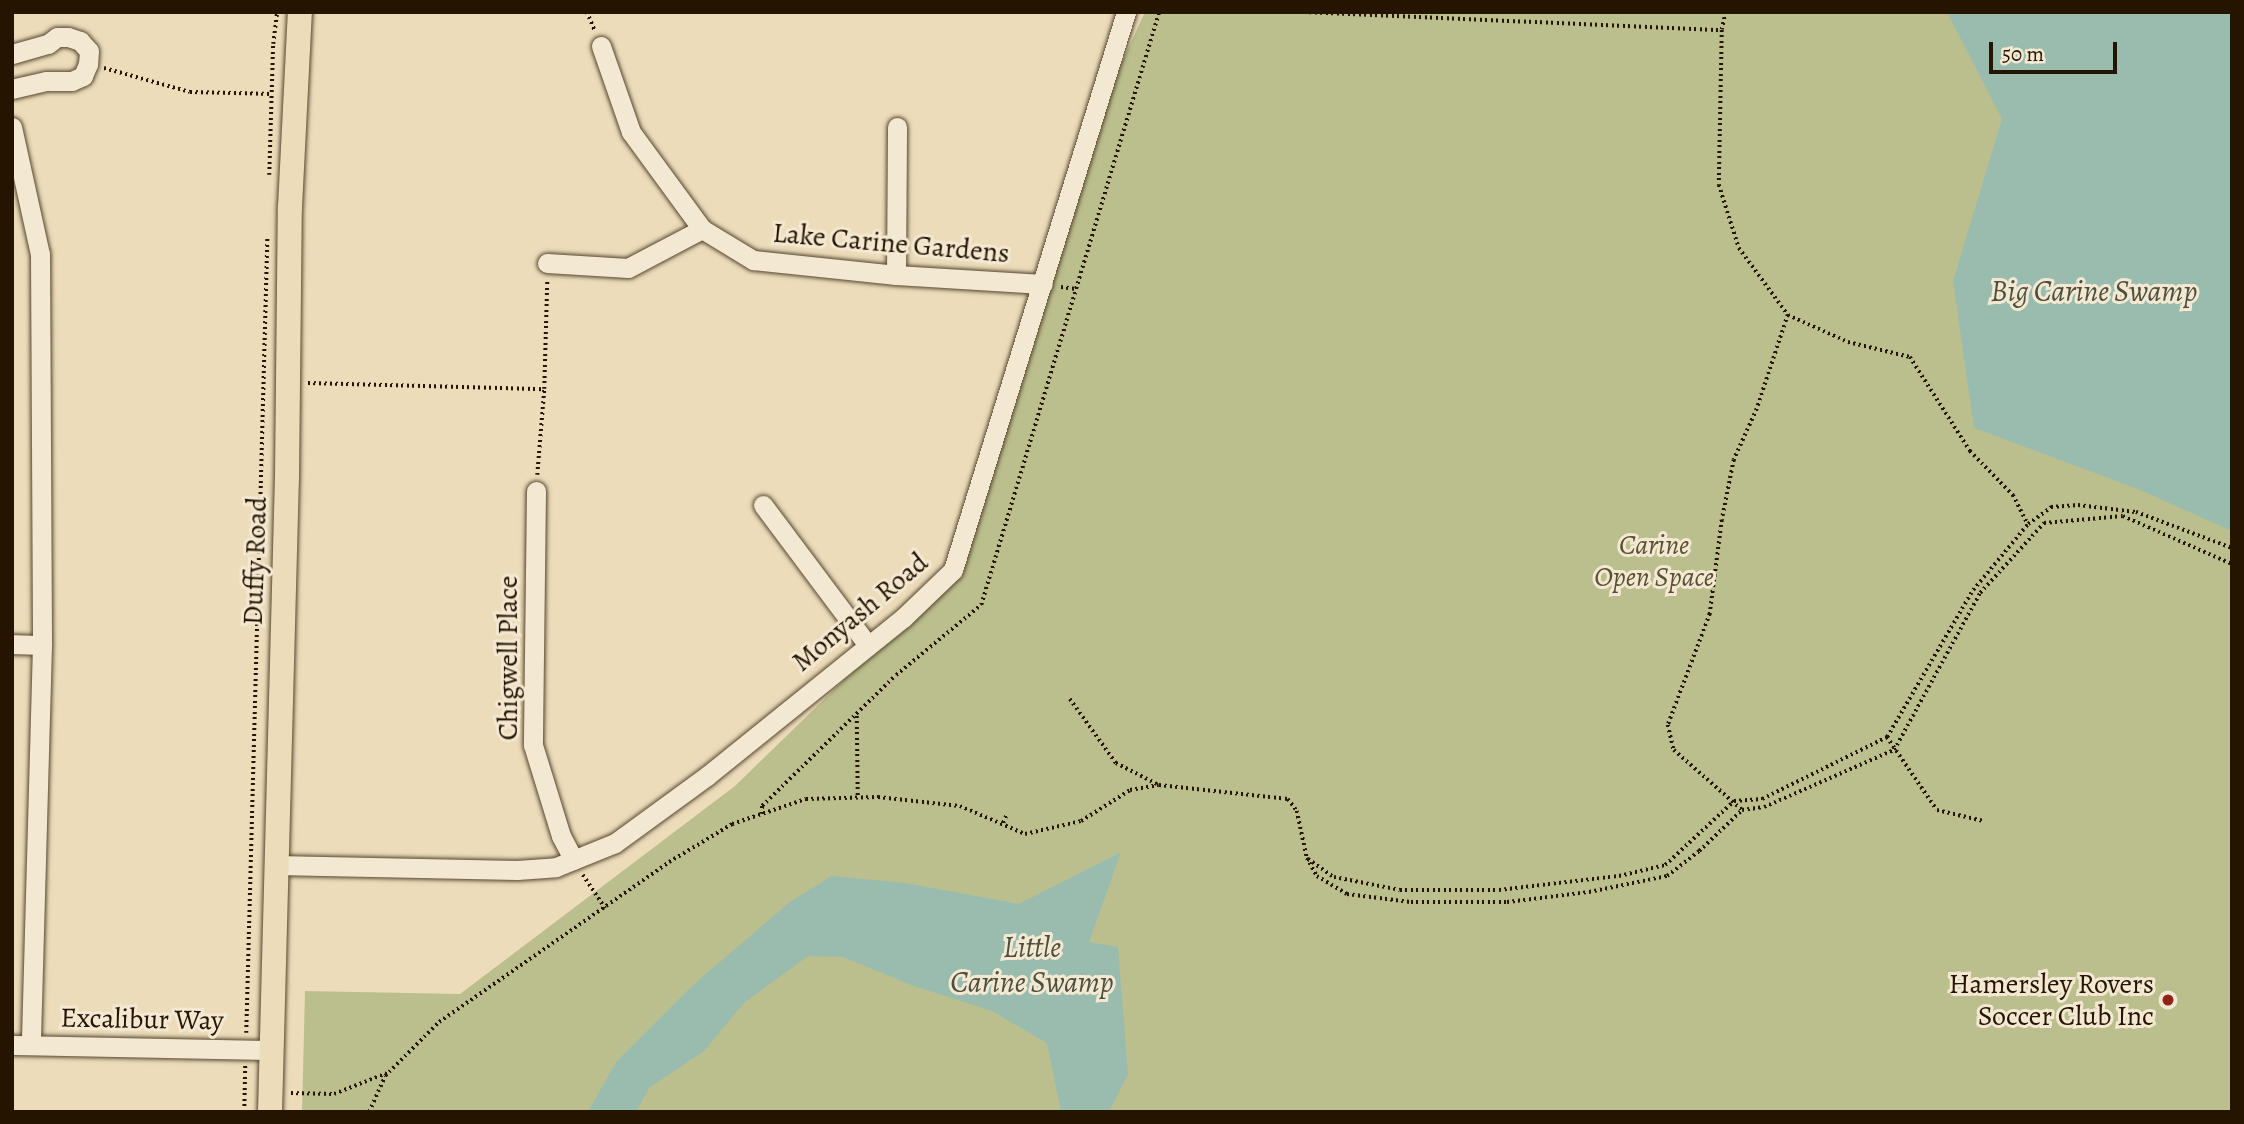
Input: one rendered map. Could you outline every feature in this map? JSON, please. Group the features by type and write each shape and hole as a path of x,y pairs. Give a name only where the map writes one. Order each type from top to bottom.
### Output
{"main road":[{"name":"Duffy Road","path":"270,1102 258,1050 275,865 287,477 283,94 300,12"}],"street":[{"name":"Monyash Road","path":"275,865 517,870 556,867 615,843 707,776 902,618 953,570 1126,12"},
{"path":"12,54 48,44 57,37 80,41 89,51 83,76 72,81 46,81 12,89"},
{"name":"Lake Carine Gardens","path":"601,46 631,132 702,229 753,260 896,275 1043,284"},
{"path":"12,127 18,175 40,254 42,645 22,1045"},
{"path":"896,275 897,127"},
{"path":"547,263 628,268 702,229"},
{"name":"Chigwell Place","path":"536,491 534,745 561,836 574,860"},
{"path":"763,505 867,644"},
{"path":"12,644 42,645"},
{"name":"Excalibur Way","path":"22,1045 258,1050"}],"path":[{"path":"269,188 283,94 277,12"},
{"path":"1304,12 1722,30"},
{"path":"1727,12 1722,30 1719,185 1739,248 1788,315 1848,342 1910,357 1970,451 2013,495 2028,524"},
{"path":"88,64 190,92 283,94"},
{"path":"244,1112 258,1050 268,229"},
{"path":"536,491 544,388 547,263"},
{"path":"1742,810 1674,750 1668,725 1710,614 1722,520 1734,460 1757,409 1788,315"},
{"path":"287,382 544,388"},
{"path":"1307,858 1334,877 1400,890 1499,890 1619,876 1665,865 1734,801 1762,799 1887,737 1973,590 2028,524 2051,508 2078,505 2136,512 2232,548"},
{"path":"369,1112 389,1072 439,1022 669,862 732,824 806,799 858,798 960,806 1003,822 1025,834 1081,821 1130,790 1159,785 1288,799 1297,811 1307,858 1317,876 1347,894 1411,902 1507,902 1589,892 1667,876 1699,851 1742,810 1764,807 1894,750 1980,593 2044,523 2123,516 2232,564"},
{"path":"1070,699 1116,764 1159,785"},
{"path":"857,714 858,798"},
{"path":"1887,737 1937,810 1984,821"},
{"path":"1003,822 1006,816"},
{"path":"574,860 605,908"},
{"path":"270,1102 334,1094 389,1072"}],"green space":[{"name":"Carine Open Space","path":"1145,12 2232,12 2232,1112 302,1112 305,991 460,994 735,786 960,567 1101,107"}],"water":[{"name":"Big Carine Swamp","path":"1947,12 2232,12 2232,531 2138,489 1974,428 1953,281 2002,119"},
{"name":"Little Carine Swamp","path":"1121,852 1089,942 1118,947 1128,1074 1109,1112 1061,1112 1047,1043 992,1011 911,985 843,957 808,956 744,1003 704,1051 649,1088 636,1112 588,1112 616,1062 693,985 790,902 832,876 905,883 1019,904"}],"place":[{"name":"Hamersley Rovers Soccer Club Inc","path":"2168,1000"}]}
